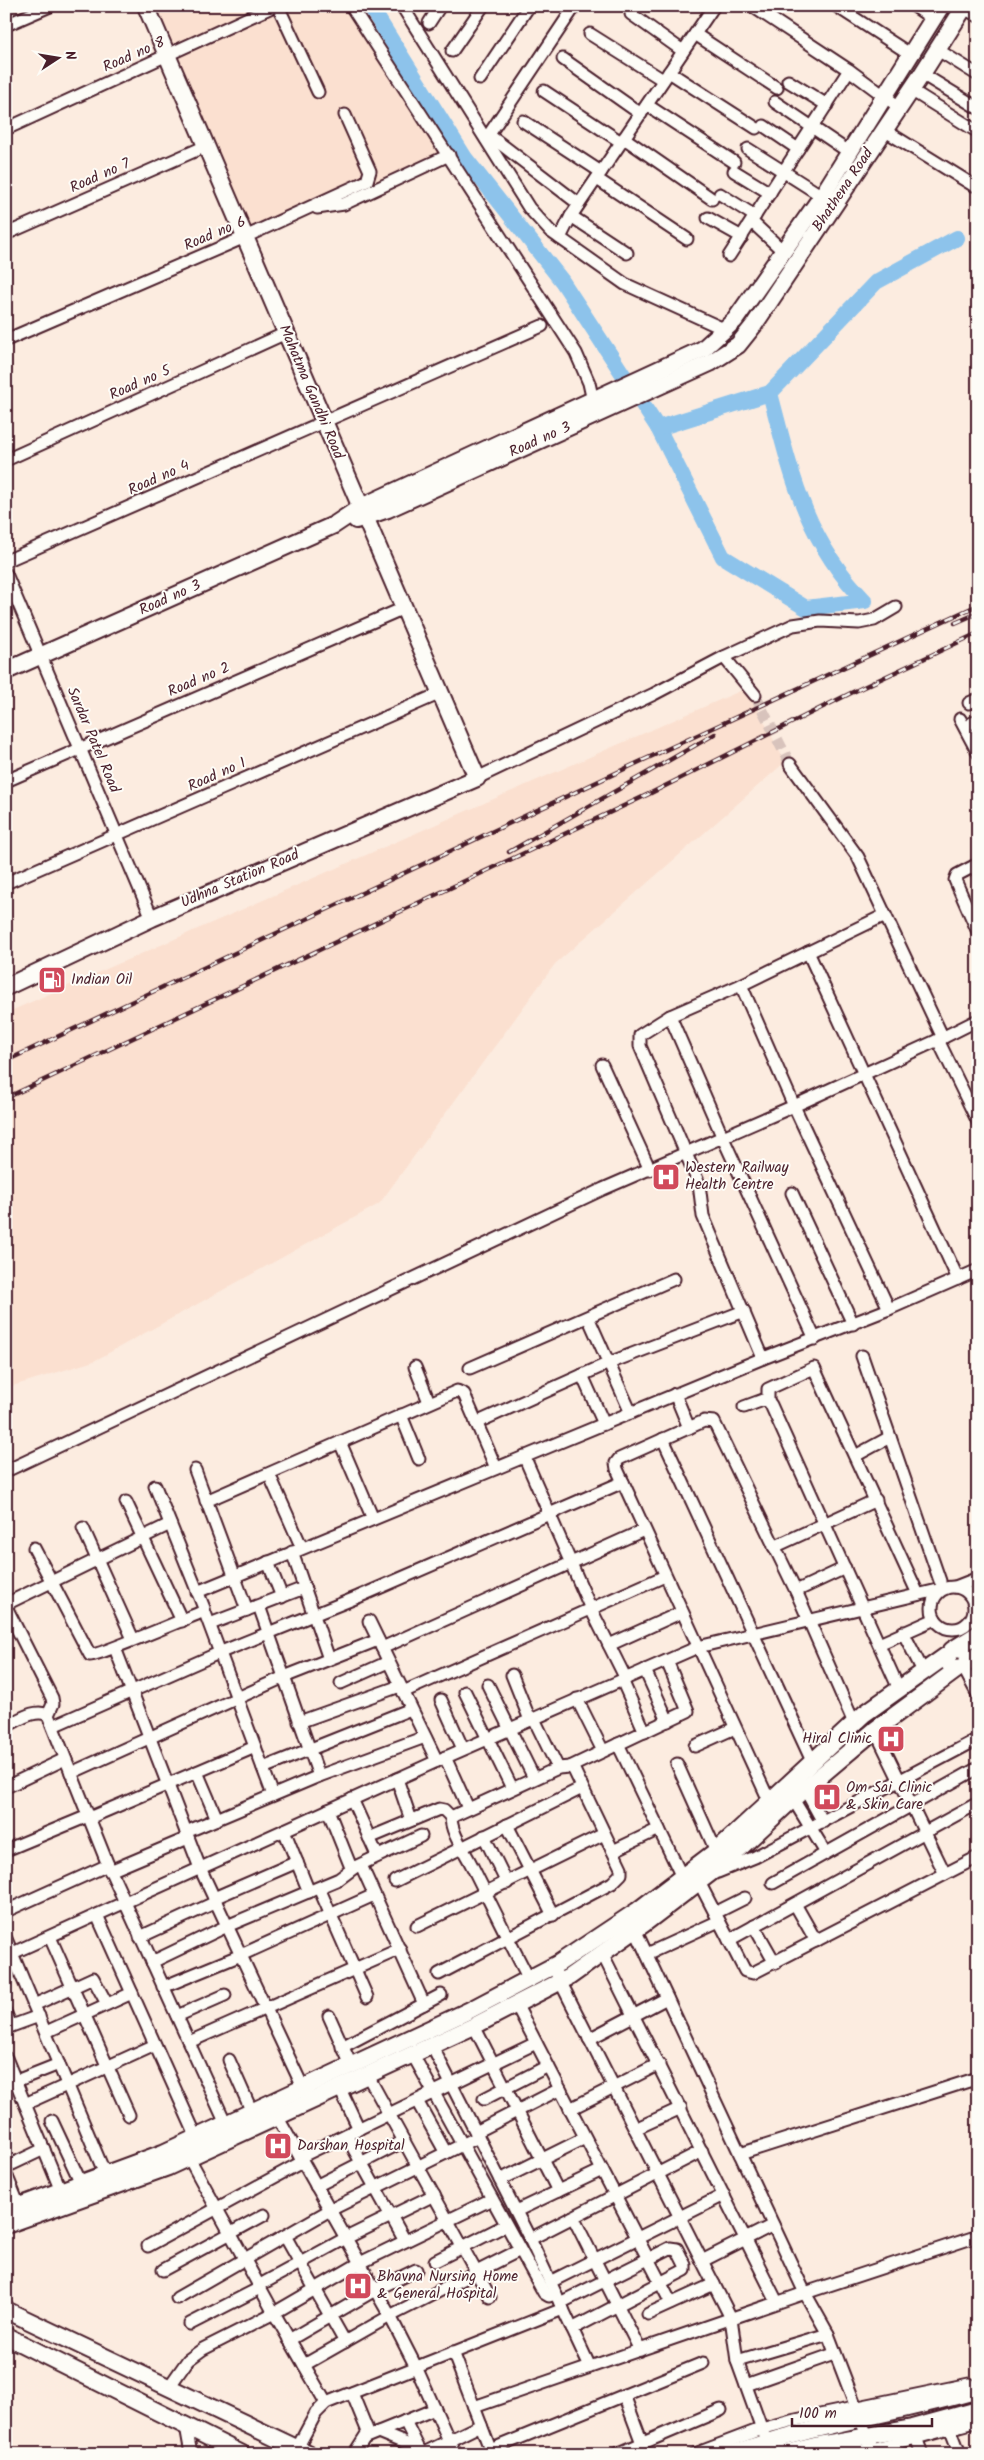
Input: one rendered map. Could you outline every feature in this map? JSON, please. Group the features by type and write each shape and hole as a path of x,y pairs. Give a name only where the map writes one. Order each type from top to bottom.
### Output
{"street":[{"path":"6,25 50,6"},
{"name":"Mahatma Gandhi Road","path":"146,6 477,778"},
{"name":"Road no 8","path":"6,129 274,6"},
{"path":"278,6 318,92"},
{"path":"351,6 576,353 600,403"},
{"path":"402,6 540,223 632,288 726,330"},
{"path":"429,23 440,6"},
{"path":"452,52 483,6"},
{"path":"480,79 529,6"},
{"path":"487,137 575,6"},
{"path":"560,238 571,216 714,6"},
{"path":"836,6 910,54"},
{"path":"914,6 937,13"},
{"path":"753,7 849,70 900,107"},
{"path":"964,7 978,16"},
{"name":"Bhathena Road","path":"707,356 738,345 746,336 938,50 964,7"},
{"name":"Bhathena Road","path":"707,356 822,196 937,13"},
{"path":"631,14 683,51"},
{"path":"590,34 798,149"},
{"path":"695,34 777,88"},
{"path":"938,50 978,75"},
{"path":"563,59 734,167 770,193"},
{"path":"729,256 849,70"},
{"path":"922,74 978,108"},
{"path":"788,81 826,105"},
{"path":"911,90 978,132"},
{"path":"544,91 753,219 782,250"},
{"path":"775,102 849,152"},
{"name":"Road no 6","path":"6,340 245,237 367,181 370,172 345,115"},
{"path":"523,121 688,239"},
{"path":"884,130 973,185"},
{"path":"487,137 579,204"},
{"name":"Road no 7","path":"6,234 206,146"},
{"path":"748,149 822,196"},
{"path":"305,210 344,204 449,155"},
{"path":"571,216 628,253"},
{"path":"708,218 742,237"},
{"name":"Road no 4","path":"6,561 542,326"},
{"name":"Road no 5","path":"6,460 286,333"},
{"name":"Road no 3","path":"6,671 363,513 600,403 707,356"},
{"name":"Sardar Patel Road","path":"6,574 152,918"},
{"path":"477,778 654,694 724,657 793,625 820,621 859,623 874,620 896,607"},
{"name":"Road no 2","path":"6,781 404,608"},
{"path":"724,657 755,695"},
{"name":"Road no 1","path":"6,884 441,693"},
{"path":"960,719 978,753"},
{"path":"790,764 851,846 885,915 978,1122"},
{"name":"Udhna Station Road","path":"6,987 152,918 477,778"},
{"path":"978,864 957,875 955,880 978,932"},
{"path":"763,1358 703,1216 701,1188 639,1038 642,1032 670,1016 741,985 885,915"},
{"path":"808,952 958,1279"},
{"path":"741,985 794,1106 890,1309"},
{"path":"670,1016 723,1138 815,1339"},
{"path":"6,1471 603,1189 723,1138 941,1039 978,1020"},
{"path":"602,1065 650,1170"},
{"path":"792,1193 852,1324"},
{"path":"197,1592 234,1575 763,1358 890,1309 978,1270"},
{"path":"470,1368 674,1279"},
{"path":"476,1423 608,1364 744,1311"},
{"path":"588,1317 631,1412"},
{"path":"862,1356 890,1437 947,1585"},
{"path":"415,1367 429,1402"},
{"path":"899,1689 864,1608 768,1401 768,1389 814,1368 918,1594"},
{"path":"582,1376 604,1424"},
{"path":"206,1501 452,1392 461,1391 496,1468"},
{"path":"675,1394 689,1428"},
{"path":"744,1407 763,1400 768,1401"},
{"path":"401,1414 419,1460"},
{"path":"773,1808 617,1469 616,1463 619,1459 704,1421 714,1422 796,1591 854,1723"},
{"path":"855,1456 890,1437"},
{"path":"663,1439 812,1761"},
{"path":"340,1442 373,1519"},
{"path":"524,1456 624,1679 645,1732"},
{"path":"195,1470 247,1610"},
{"path":"269,1474 297,1550 304,1588 329,1659"},
{"path":"50,1721 131,1692 623,1482"},
{"path":"155,1486 221,1652 273,1795"},
{"path":"774,1547 876,1500"},
{"path":"126,1502 182,1621"},
{"path":"50,1721 53,1704 52,1698 6,1606 170,1524"},
{"path":"83,1528 133,1639"},
{"path":"71,1773 284,1677 329,1659 380,1644 644,1530"},
{"path":"34,1548 90,1654 94,1656 182,1621 204,1610"},
{"path":"268,1562 282,1597"},
{"path":"796,1591 845,1568"},
{"path":"299,1722 402,1689 665,1576"},
{"path":"9,1955 463,1749 698,1647 864,1608 978,1578"},
{"path":"947,1585 964,1590 975,1599 972,1615 967,1623 959,1628 941,1625 935,1619 932,1610 933,1600 947,1585"},
{"path":"210,1624 304,1588"},
{"path":"259,1606 319,1776"},
{"path":"609,1645 682,1612"},
{"path":"879,1644 935,1619"},
{"path":"369,1621 425,1737 441,1759 468,1808"},
{"path":"950,1628 952,1651 949,1662 953,1667 967,1663"},
{"path":"903,1632 924,1672"},
{"path":"704,1878 773,1808 812,1761 854,1723 978,1634"},
{"path":"115,1648 166,1785 200,1868 309,2103"},
{"path":"451,1818 468,1808 534,1778 603,1751 686,1713 688,1709 667,1661"},
{"path":"341,1683 388,1662"},
{"path":"967,1663 978,1695"},
{"path":"6,2225 17,2212 61,2190 163,2153 252,2112 309,2103 474,2026 560,1981 602,1953 682,1877 773,1808 799,1794 875,1730 967,1663"},
{"path":"645,1670 668,1722"},
{"path":"440,1974 553,1915 618,1879 622,1874 613,1850 574,1770 564,1767 532,1719 512,1675"},
{"path":"488,1684 534,1778"},
{"path":"466,1692 512,1788"},
{"path":"578,1699 603,1751"},
{"path":"442,1700 463,1749"},
{"path":"263,1768 411,1709"},
{"path":"7,1724 42,1712 50,1721 109,1868 226,2124"},
{"path":"695,1746 735,1728"},
{"path":"875,1730 945,1874"},
{"path":"6,1911 187,1835 217,1819 273,1795 425,1737"},
{"path":"6,2230 17,2212 189,2158 274,2110 303,2087 468,2011 632,1923 704,1878 755,1857 901,1782 978,1739"},
{"path":"618,1744 682,1877"},
{"path":"6,1850 255,1747"},
{"path":"6,1787 66,1759"},
{"path":"677,1764 716,1851"},
{"path":"773,1883 978,1768"},
{"path":"197,1772 217,1819"},
{"path":"397,1779 411,1820"},
{"path":"395,1881 582,1788"},
{"path":"799,1794 823,1822"},
{"path":"799,1794 811,1828 826,1853"},
{"path":"352,1799 377,1856"},
{"path":"729,1940 978,1803"},
{"path":"370,1838 439,1809 444,1810 451,1818 451,1823 462,1847 529,1979"},
{"path":"328,1810 350,1864 358,1866 374,1895 424,2004"},
{"path":"507,1825 553,1915"},
{"path":"613,1850 659,1829"},
{"path":"284,1830 297,1862 330,1914 367,1997"},
{"path":"417,1926 486,1894 604,1834"},
{"path":"152,1962 227,1926 345,1877 358,1866 421,1836"},
{"path":"484,1836 508,1883"},
{"path":"704,1878 717,1917 748,1973 775,1963 978,1857"},
{"path":"140,1937 297,1862"},
{"path":"163,1987 241,1955 374,1895"},
{"path":"646,1954 717,1917 745,1898"},
{"path":"795,1904 816,1942"},
{"path":"97,1915 196,2138"},
{"path":"632,1923 773,2225 805,2292 828,2334 834,2354 871,2447"},
{"path":"754,1926 775,1963"},
{"path":"50,1936 129,2115"},
{"path":"6,1938 9,1955 39,2016 105,2174"},
{"path":"189,2042 400,1949"},
{"path":"602,1953 635,2015 777,2302"},
{"path":"552,1966 731,2318 737,2361 763,2435"},
{"path":"34,2005 90,1978 95,1979 107,2004"},
{"path":"46,2032 132,1993"},
{"path":"177,2016 224,1995"},
{"path":"342,2047 441,1995"},
{"path":"589,2039 667,1998"},
{"path":"516,2004 671,2303"},
{"path":"6,2014 9,2027 39,2016"},
{"path":"329,2016 350,2065"},
{"path":"474,2026 558,2190"},
{"path":"148,2246 346,2135 536,2043"},
{"path":"25,2104 155,2045"},
{"path":"432,2046 530,2239 590,2367"},
{"path":"413,2055 544,2293 560,2302"},
{"path":"6,2058 11,2083 25,2104 61,2190"},
{"path":"229,2060 252,2112"},
{"path":"11,2083 59,2064"},
{"path":"570,2109 659,2064"},
{"path":"484,2099 548,2066"},
{"path":"368,2076 490,2297"},
{"path":"740,2154 978,2078"},
{"path":"340,2089 359,2129"},
{"path":"177,2298 330,2210 462,2145 517,2111 560,2089"},
{"path":"417,2101 446,2153"},
{"path":"635,2129 681,2108"},
{"path":"274,2110 390,2316 416,2367 454,2454"},
{"path":"52,2121 81,2183"},
{"path":"346,2135 405,2241"},
{"path":"500,2180 585,2138"},
{"path":"316,2186 404,2141"},
{"path":"6,2168 44,2149"},
{"path":"530,2239 657,2172 702,2151"},
{"path":"189,2158 259,2287 326,2403"},
{"path":"516,2211 602,2170"},
{"path":"6,2174 17,2212"},
{"path":"190,2324 346,2238 434,2195"},
{"path":"550,2282 724,2195"},
{"path":"169,2387 181,2368 196,2353 274,2313 360,2263 492,2199"},
{"path":"163,2270 264,2215"},
{"path":"572,2217 640,2350"},
{"path":"436,2261 506,2225"},
{"path":"702,2261 773,2225"},
{"path":"285,2236 345,2342"},
{"path":"474,2407 805,2292 978,2236"},
{"path":"6,2310 169,2387 300,2452 316,2413 326,2403 453,2352 673,2247 677,2249 685,2265 684,2270 572,2328"},
{"path":"304,2365 390,2316 520,2250"},
{"path":"289,2340 375,2290 416,2270"},
{"path":"648,2314 714,2284"},
{"path":"737,2361 828,2334"},
{"path":"6,2336 242,2454"},
{"path":"453,2352 491,2452 703,2362"},
{"path":"746,2385 834,2354"},
{"path":"695,2454 763,2435 859,2413 978,2382"},
{"path":"859,2413 940,2401 978,2390"},
{"path":"352,2393 366,2427 366,2437"},
{"path":"624,2395 642,2443"},
{"path":"354,2454 366,2437 435,2409"},
{"path":"617,2454 721,2410"},
{"path":"949,2424 978,2410"},
{"path":"406,2421 423,2453"},
{"path":"782,2454 871,2447 949,2424 978,2421"},
{"path":"949,2424 960,2454"},
{"path":"186,2426 191,2454"},
{"path":"378,2432 423,2453 481,2426"},
{"path":"914,2433 922,2454"},
{"path":"731,2454 763,2435"},
{"path":"818,2454 838,2449"}],"shaded area":[{"path":"150,6 348,6 445,154 248,232"},
{"path":"747,688 785,762 555,964 379,1204 94,1361 6,1388 6,1013"}],"waterway":[{"path":"370,6 465,158 562,281 658,428 723,557 806,608 865,601 845,578 828,554 814,529 793,478 770,393 876,282 957,238"},
{"path":"658,428 770,393"}],"tunnel":[{"path":"755,695 790,764"}],"railway":[{"path":"6,1061 635,764 978,605"},
{"path":"955,623 978,613"},
{"path":"6,1098 651,793 853,692 978,633"},
{"path":"509,852 715,734"}],"place":[{"name":"Indian Oil","path":"52,980"},
{"name":"Western Railway Health Centre","path":"666,1177"},
{"name":"Hiral Clinic","path":"891,1739"},
{"name":"Om Sai Clinic & Skin Care","path":"827,1797"},
{"name":"Darshan Hospital","path":"278,2146"},
{"name":"Bhavna Nursing Home & General Hospital","path":"358,2286"}]}
